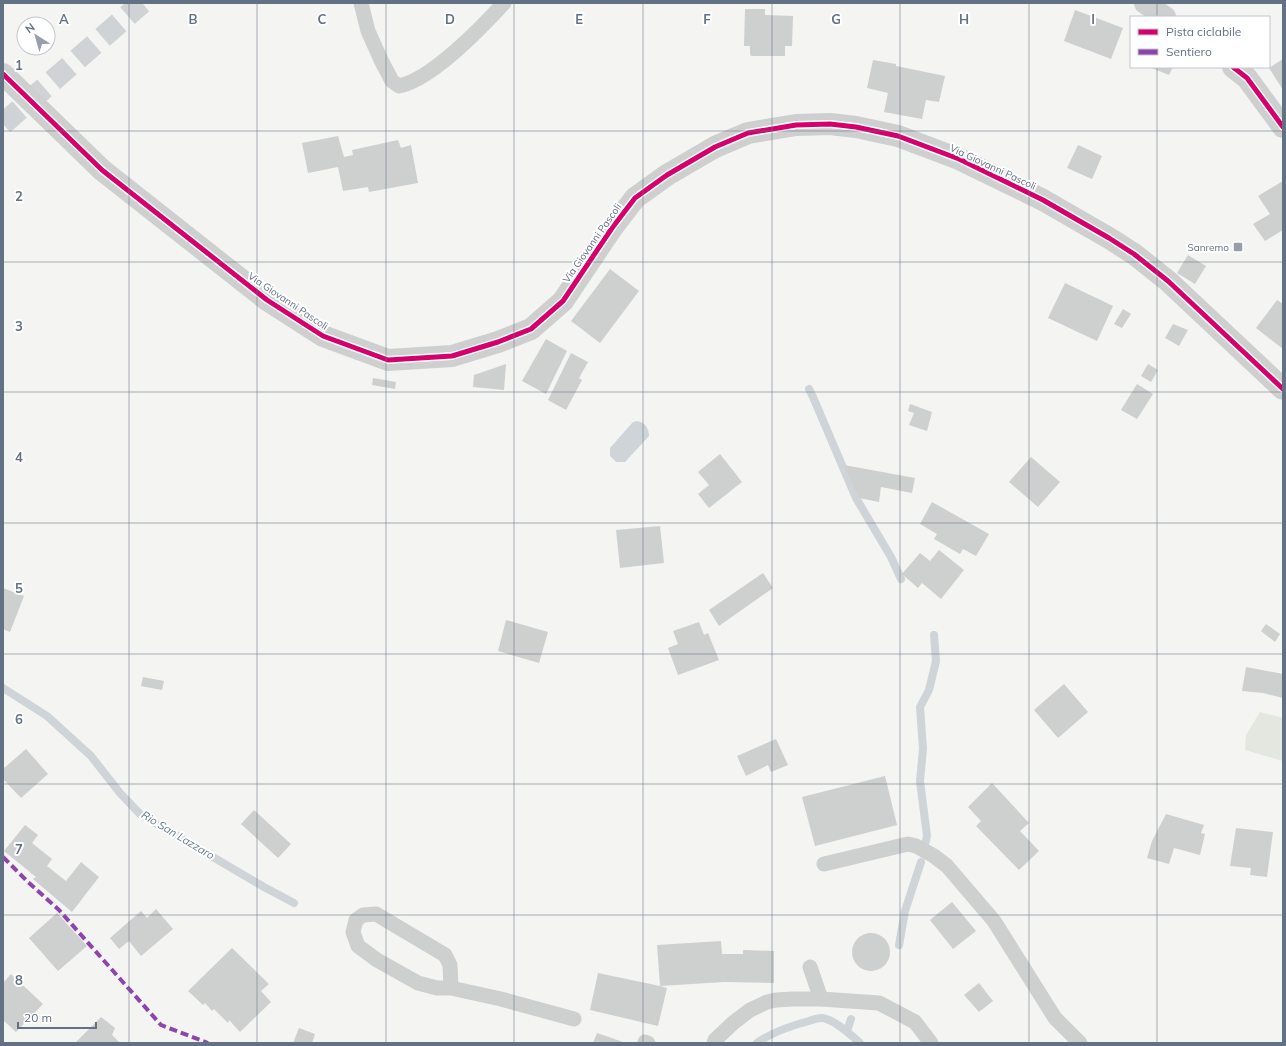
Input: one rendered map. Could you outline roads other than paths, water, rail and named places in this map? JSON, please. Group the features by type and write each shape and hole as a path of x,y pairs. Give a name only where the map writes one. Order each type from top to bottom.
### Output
{"street":[{"path":"1145,3 1164,16"},
{"path":"1234,68 1247,78 1283,127"},
{"name":"Via Giovanni Pascoli","path":"3,74 102,170 267,300 323,336 388,360 452,356 498,342 531,329 563,301 612,228 635,198 667,175 715,147 748,133 796,126 830,124 856,127 898,136 959,160 1043,200 1109,238 1134,254 1168,281 1283,389"}],"lane":[{"path":"361,3 368,31 381,60 392,81 399,86 408,84 433,68 486,23 504,3"},
{"path":"824,864 908,844 916,846 934,856 947,866 994,920 1055,1018 1080,1043"},
{"path":"451,988 450,965 444,954 376,914 363,915 356,920 353,932 358,946 377,960 418,983 437,988 451,988 501,999 574,1019"},
{"path":"810,967 821,999"},
{"path":"714,1043 715,1040 733,1023 750,1010 767,1002 793,999 821,999 879,1003 915,1022 931,1043"}],"waterway":[{"path":"809,389 856,498 891,557 901,579"},
{"path":"925,845 927,836 920,781 923,749 920,707 929,690 936,661 934,635"},
{"name":"Rio San Lazzaro","path":"3,688 47,716 91,756 120,793 140,814 294,903"},
{"path":"899,945 905,911 921,862"},
{"name":"Rio San Lazzaro","path":"757,1043 782,1030 821,1018 836,1024 860,1043"},
{"path":"847,1031 851,1019"}],"tunnel":[{"path":"3,124 142,3"}],"place":[{"name":"Sanremo","path":"1238,247"}]}
